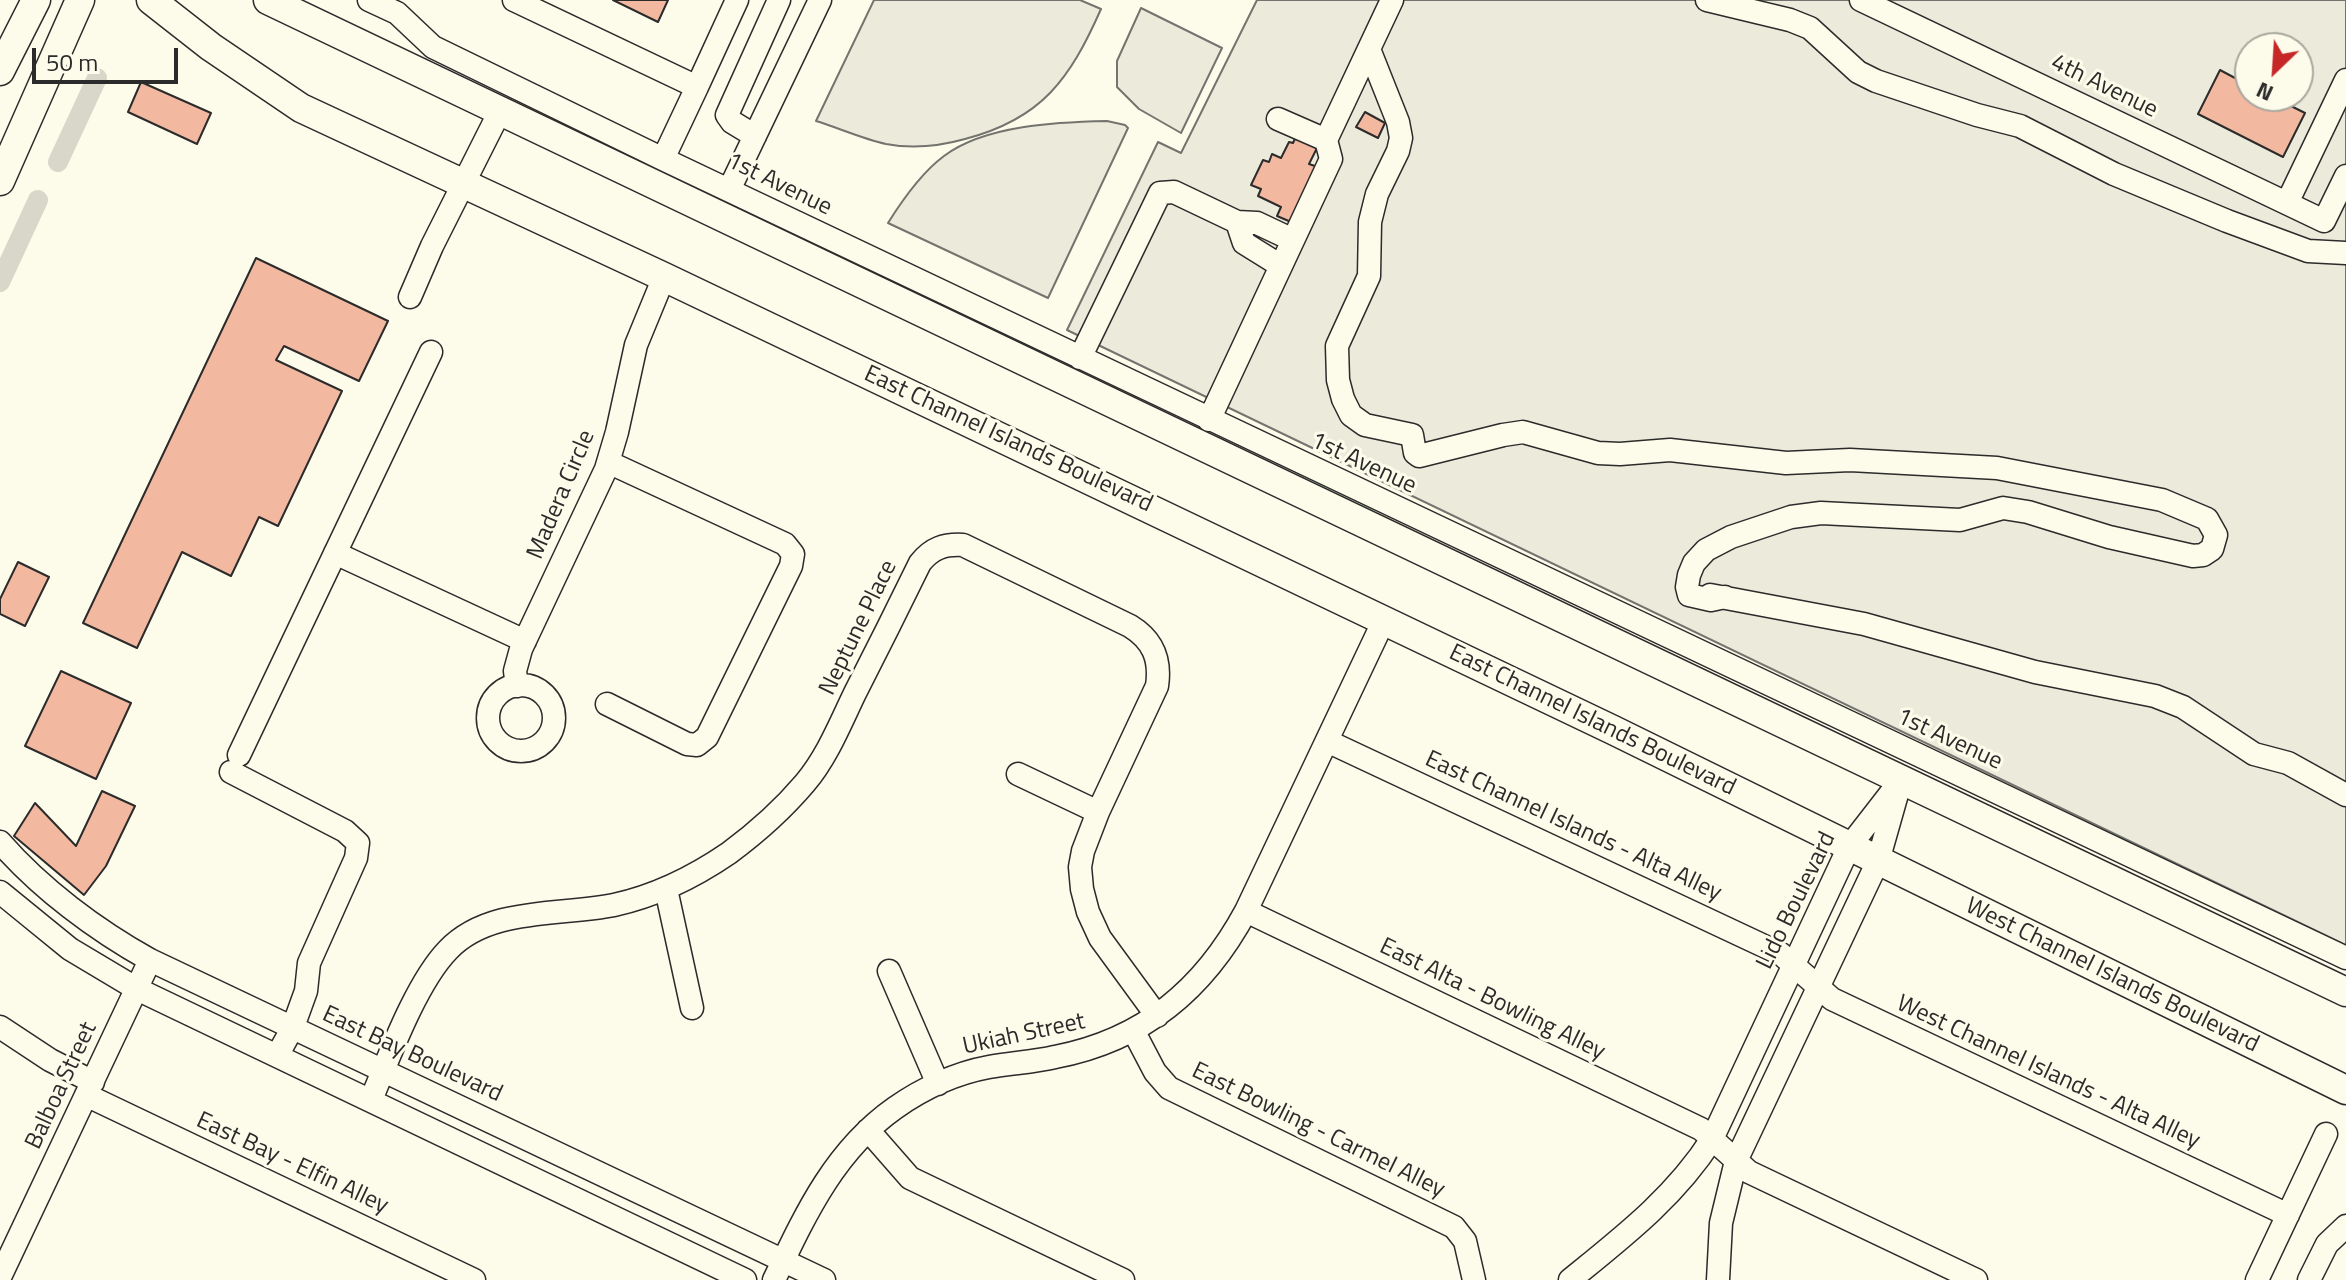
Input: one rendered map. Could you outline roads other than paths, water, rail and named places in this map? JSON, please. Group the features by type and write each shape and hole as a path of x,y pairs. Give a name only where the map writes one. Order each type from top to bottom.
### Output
{"main road":[{"path":"0,71 36,0"},
{"path":"0,181 80,0"},
{"name":"East Channel Islands Boulevard","path":"151,0 211,47 301,108 465,182 1384,620 1878,861"},
{"path":"268,0 2346,992"},
{"path":"305,0 330,12 413,68"},
{"name":"West Channel Islands Boulevard","path":"1878,861 2346,1090"}],"street":[{"name":"1st Avenue","path":"369,0 397,13 433,47 663,159 2346,958"},
{"path":"514,0 697,87"},
{"path":"663,159 737,0"},
{"path":"755,136 732,122 727,115 779,0"},
{"path":"729,190 820,0"},
{"path":"1209,420 1331,159 1326,140 1392,0"},
{"path":"1707,0 1790,20 1810,28 1858,72 1876,81 2020,126 2114,174 2227,221 2308,251 2346,253"},
{"name":"4th Avenue","path":"1861,0 2324,221 2346,176"},
{"path":"1369,49 1398,122 1401,138 1377,194 1370,222 1369,276 1337,346 1338,380 1351,415 1365,425 1412,435 1415,453 1419,456 1523,432 1598,453 1670,450 1786,463 1850,460 1997,468 2162,500 2207,519 2214,528 2216,541 2212,549 2203,555 2193,556 2003,508 1960,520 1821,513 1791,517 1731,537 1706,550 1694,563 1687,587 1689,595 1700,599 1725,597 1864,624 2035,672 2155,696 2183,707 2254,754 2288,763 2346,795"},
{"path":"2287,203 2346,80"},
{"path":"410,297 501,109"},
{"path":"1278,119 1326,140"},
{"path":"1080,358 1160,193 1174,192 1237,222 1257,223 1293,240"},
{"path":"1237,222 1244,243 1281,266"},
{"name":"Madera Circle","path":"517,686 515,671 525,641 608,462 636,345 664,277"},
{"path":"277,1056 293,1027 306,991 309,963 356,858 358,843 345,831 235,764 431,352"},
{"path":"607,704 687,744 697,745 707,737 791,566 793,554 785,544 608,462"},
{"name":"Neptune Place","path":"371,1100 428,975 447,950 464,936 483,925 504,919 617,904 666,889 728,853 762,827 805,782 826,753 920,563 938,547 950,544 963,545 1139,631 1150,642 1157,656 1157,686 1098,812 1080,867 1088,912 1100,938 1157,1016"},
{"path":"335,553 525,641"},
{"name":"Ukiah Street","path":"779,1270 820,1187 841,1158 868,1130 913,1096 938,1084 990,1067 1075,1053 1102,1045 1157,1016 1193,987 1212,965 1246,911 1384,620"},
{"name":"East Channel Islands - Alta Alley","path":"1327,741 1781,954 1794,966"},
{"path":"1018,774 1098,812"},
{"path":"1718,1280 1721,1223 1736,1161 1878,861 1901,780"},
{"name":"Lido Boulevard","path":"1570,1280 1666,1199 1712,1139 1849,847 1901,780"},
{"name":"East Bay Boulevard","path":"0,842 105,933 150,960 384,1070 779,1270 824,1280"},
{"path":"666,889 692,1008"},
{"path":"0,892 27,917 91,963 137,989 745,1280"},
{"name":"East Alta - Bowling Alley","path":"1246,911 1701,1129 1749,1172 1976,1280"},
{"path":"91,963 105,933"},
{"name":"Balboa Street","path":"1,1278 150,960"},
{"name":"West Channel Islands - Alta Alley","path":"1794,966 1832,999 2288,1215"},
{"path":"889,971 938,1084"},
{"name":"East Bay - Elfin Alley","path":"0,1027 90,1089 474,1280"},
{"name":"East Bowling - Carmel Alley","path":"1133,1030 1155,1072 1169,1088 1454,1227 1465,1241 1474,1280"},
{"path":"868,1130 910,1178 1123,1280"},
{"path":"2257,1280 2326,1134"},
{"path":"2309,1280 2327,1244 2346,1226"}],"waterway":[{"path":"58,162 97,78"},
{"path":"0,282 38,200"}]}
